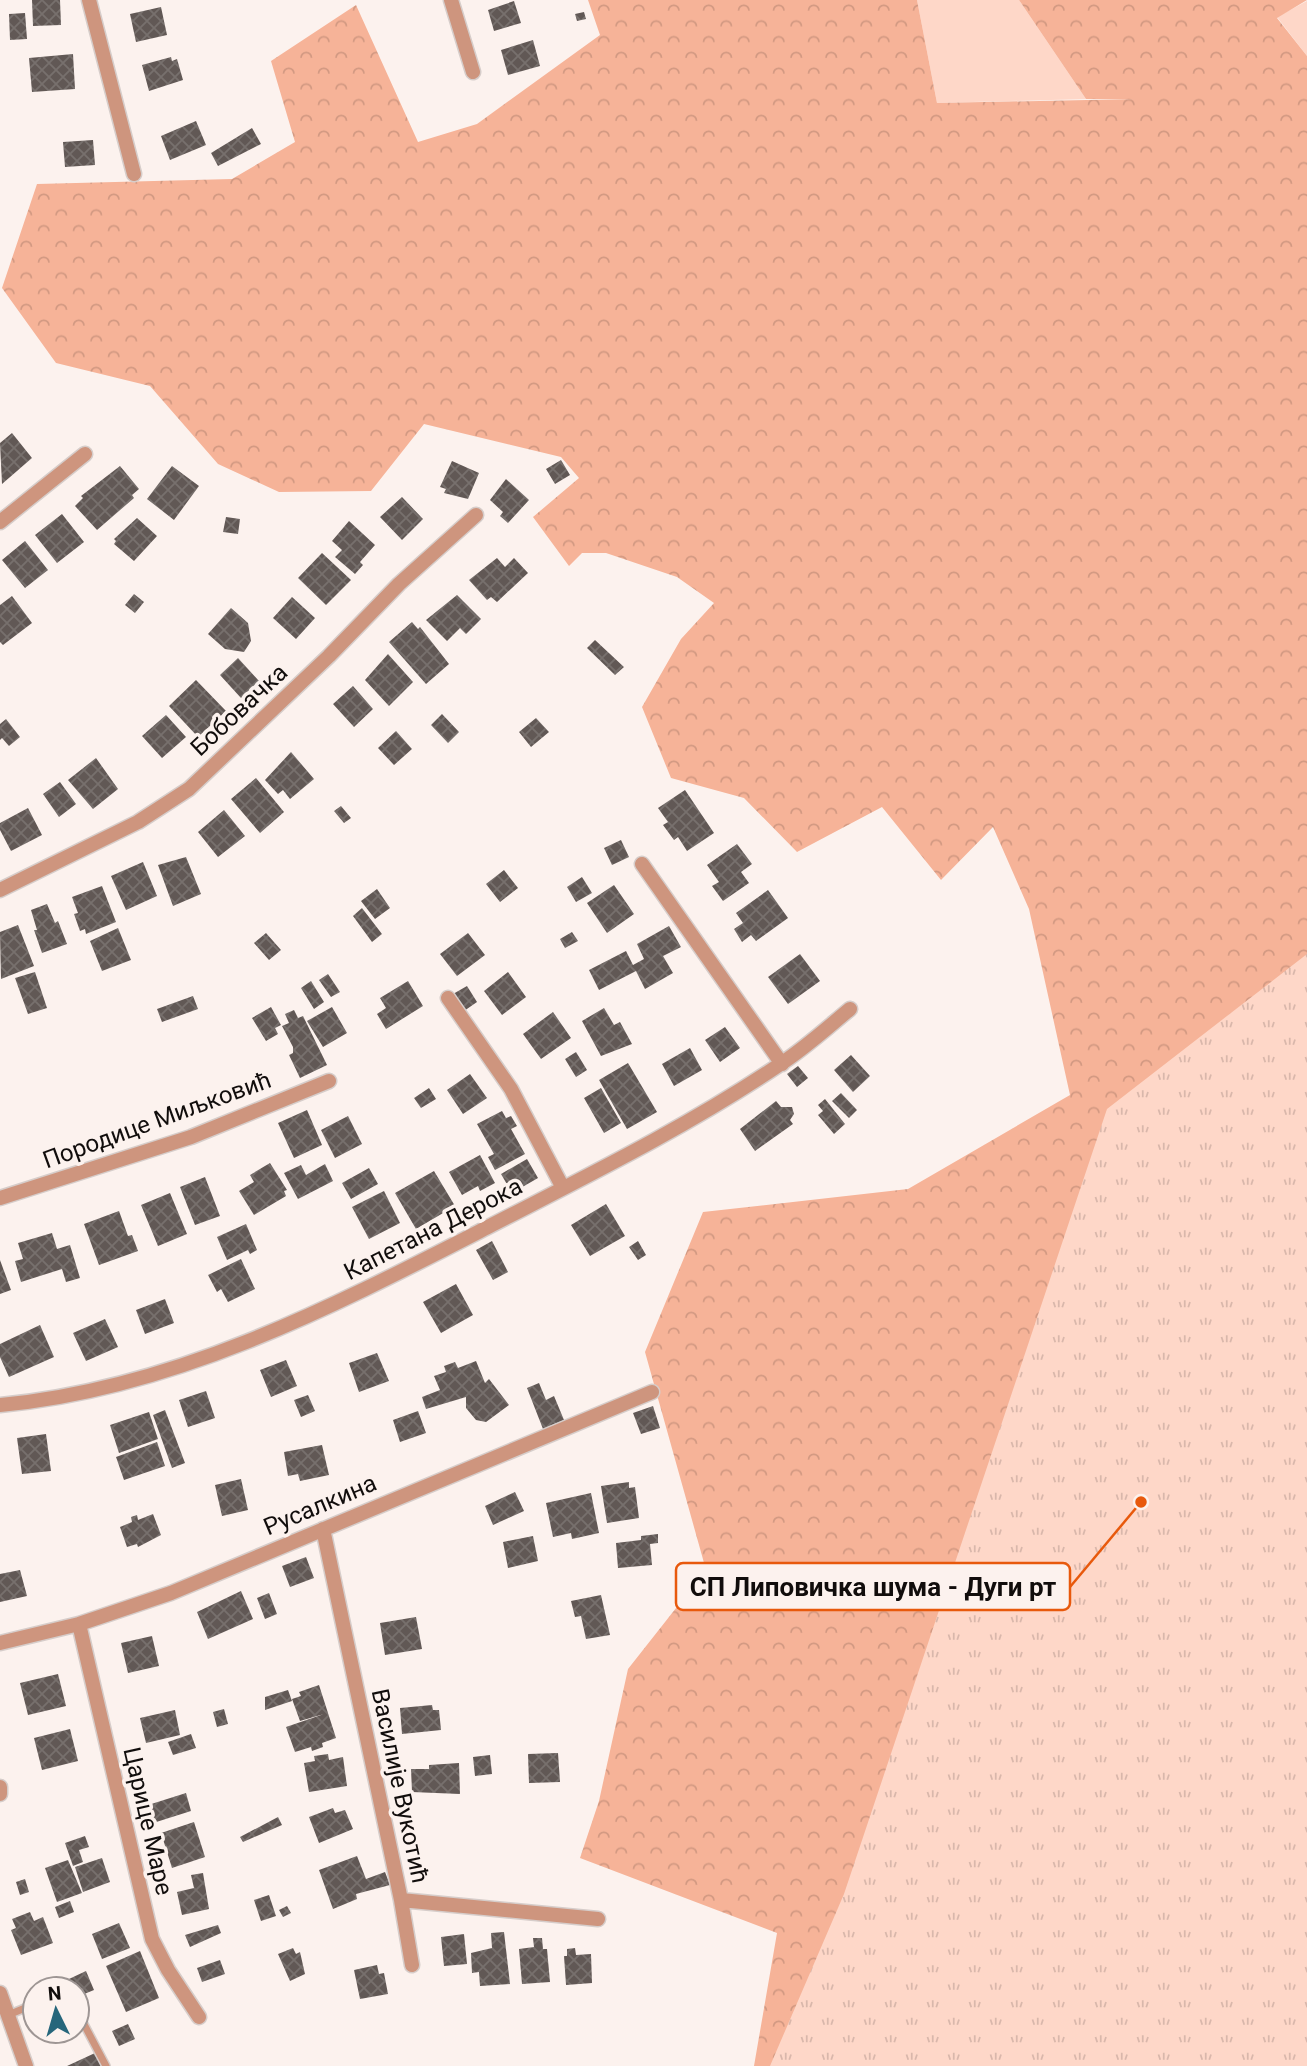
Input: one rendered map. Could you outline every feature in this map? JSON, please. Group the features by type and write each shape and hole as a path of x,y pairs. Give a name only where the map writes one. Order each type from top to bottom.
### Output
{"street":[{"path":"89,0 134,174"},
{"path":"451,0 473,72"},
{"path":"0,522 85,454"},
{"name":"Бобовачка","path":"0,890 138,822 189,789 329,656 399,584 476,515"},
{"path":"642,864 782,1064"},
{"path":"448,998 511,1089 563,1188"},
{"name":"Капетана Дерока","path":"0,1405 69,1398 116,1387 245,1342 323,1311 694,1119 782,1064 850,1009"},
{"name":"Породице Миљковић","path":"0,1198 191,1137 329,1081"},
{"name":"Русалкина","path":"0,1643 79,1624 171,1593 652,1392"},
{"name":"Василије Вукотић","path":"323,1529 401,1900 598,1919"},
{"name":"Царице Маре","path":"79,1624 152,1939 199,2017"},
{"path":"0,1787 0,1794"},
{"path":"401,1900 412,1965"},
{"path":"0,1993 26,2066"}],"lane":[{"path":"8,2015 21,2010"},
{"path":"91,2038 106,2066"}],"green space":[{"path":"588,0 917,0 937,103 1134,99 1086,99 1019,0 1307,0 1277,18 1307,56 1307,2066 754,2066 777,1933 580,1858 599,1801 628,1669 706,1570 645,1352 703,1212 908,1189 1070,1095 1029,909 993,827 941,880 882,807 797,852 744,798 671,778 642,707 681,639 714,603 677,577 606,553 582,553 569,566 533,517 579,478 561,457 424,424 371,491 279,492 218,464 150,386 56,363 2,288 37,184 232,179 295,142 271,61 356,5 418,142 477,124 600,35"},
{"path":"917,0 1019,0 1086,99 937,103"},
{"path":"1307,1 1307,56 1277,17"},
{"path":"1307,954 1307,2066 770,2066 844,1894 1107,1109"}],"building":[{"path":"32,0 60,0 61,25 33,26"},
{"path":"514,1 521,23 494,31 488,10"},
{"path":"161,7 167,35 136,42 130,14"},
{"path":"584,12 586,19 577,21 575,14"},
{"path":"25,13 27,39 10,40 9,14"},
{"path":"533,40 540,66 508,75 501,50"},
{"path":"73,54 75,89 32,92 29,58"},
{"path":"171,57 172,61 177,59 183,80 149,91 142,65"},
{"path":"196,121 206,145 170,160 161,136"},
{"path":"252,128 261,144 218,166 211,153"},
{"path":"93,140 95,165 65,167 63,142"},
{"path":"12,433 32,458 2,484 0,443"},
{"path":"561,460 570,475 555,484 546,469"},
{"path":"452,461 479,473 468,499 444,493 446,489 440,487"},
{"path":"120,466 139,489 132,495 134,498 97,530 75,506 83,498 81,496"},
{"path":"172,466 199,486 174,520 147,499"},
{"path":"506,479 529,500 508,523 500,516 503,512 490,500"},
{"path":"402,497 423,519 402,540 380,517"},
{"path":"62,514 84,542 57,563 35,535"},
{"path":"226,517 240,519 238,534 223,532"},
{"path":"137,518 157,536 134,561 114,544 114,539"},
{"path":"349,521 375,545 360,562 363,565 355,574 335,557 342,550 332,541"},
{"path":"25,541 48,570 25,588 2,560"},
{"path":"322,553 351,580 326,605 298,578"},
{"path":"497,558 505,567 514,558 528,573 497,602 491,597 487,600 469,580"},
{"path":"134,594 144,602 135,613 125,605"},
{"path":"457,595 481,619 466,634 460,628 447,641 426,620"},
{"path":"12,596 32,623 3,645 0,642 0,605"},
{"path":"292,597 315,618 296,639 273,618"},
{"path":"231,608 248,623 251,641 244,652 225,649 208,634"},
{"path":"412,622 418,629 420,627 449,664 426,684 389,642"},
{"path":"595,640 624,667 615,675 587,648"},
{"path":"388,654 413,682 389,706 365,680"},
{"path":"238,658 259,681 241,698 220,675"},
{"path":"196,680 226,711 198,737 169,706"},
{"path":"353,686 373,709 354,727 333,704"},
{"path":"442,714 459,732 448,743 431,725"},
{"path":"166,715 186,737 162,758 142,736"},
{"path":"536,718 549,732 531,747 519,732"},
{"path":"6,719 20,737 9,746 2,738 0,740 0,724"},
{"path":"396,731 412,749 394,765 378,748"},
{"path":"291,752 314,779 290,799 283,790 278,794 265,780"},
{"path":"96,758 118,789 93,809 68,780"},
{"path":"256,778 284,812 260,833 231,799"},
{"path":"60,782 76,804 59,817 43,794"},
{"path":"685,790 714,833 687,851 678,837 674,840 663,825 668,822 658,808"},
{"path":"341,806 351,818 344,823 334,811"},
{"path":"28,808 42,835 11,851 0,830 0,823"},
{"path":"224,810 245,836 218,857 198,832"},
{"path":"621,840 629,857 612,865 604,848"},
{"path":"737,844 752,864 741,872 749,883 723,901 712,886 719,882 707,865"},
{"path":"186,857 201,894 173,906 158,865"},
{"path":"143,862 157,896 126,910 111,876"},
{"path":"504,870 518,888 500,902 486,884"},
{"path":"582,877 592,893 576,902 567,887"},
{"path":"614,885 634,914 607,933 587,903"},
{"path":"102,886 116,922 86,934 85,929 80,931 74,914 78,913 72,897"},
{"path":"377,889 390,908 375,919 361,901"},
{"path":"768,890 788,918 756,941 751,935 742,942 734,929 743,923 736,913"},
{"path":"47,904 55,923 58,921 67,944 42,953 31,910"},
{"path":"362,908 382,934 372,942 353,916"},
{"path":"18,925 34,966 1,979 0,932"},
{"path":"669,926 681,947 663,956 673,973 645,989 636,971 599,990 589,970 626,951 633,965 644,959 637,944"},
{"path":"118,928 131,960 102,971 90,941"},
{"path":"572,932 578,941 565,948 560,939"},
{"path":"266,933 281,950 269,960 254,943"},
{"path":"468,933 485,955 457,976 440,954"},
{"path":"800,954 820,981 788,1004 768,977"},
{"path":"35,972 47,1008 28,1014 15,978"},
{"path":"508,972 526,997 502,1015 484,991"},
{"path":"328,974 340,992 331,997 319,980"},
{"path":"311,981 324,1002 314,1009 301,988"},
{"path":"408,981 423,1006 386,1029 377,1014 386,1008 380,998"},
{"path":"467,986 477,1002 464,1011 453,994"},
{"path":"193,996 198,1009 162,1022 157,1009"},
{"path":"271,1007 281,1025 275,1028 278,1034 266,1041 252,1018"},
{"path":"332,1007 347,1033 323,1047 307,1021"},
{"path":"604,1008 614,1025 620,1022 632,1044 601,1056 582,1021"},
{"path":"294,1010 298,1018 303,1016 327,1065 300,1078 289,1055 293,1053 293,1047 282,1026 289,1023 285,1014"},
{"path":"553,1012 571,1038 541,1059 523,1034"},
{"path":"725,1027 740,1048 720,1062 705,1040"},
{"path":"690,1048 702,1070 674,1086 662,1064"},
{"path":"576,1052 587,1070 576,1077 565,1059"},
{"path":"851,1055 870,1076 853,1092 834,1070"},
{"path":"628,1063 657,1112 627,1129 599,1080"},
{"path":"798,1066 808,1078 797,1087 787,1074"},
{"path":"470,1074 487,1098 463,1114 447,1090"},
{"path":"429,1088 436,1099 421,1108 414,1098"},
{"path":"601,1088 621,1123 604,1133 584,1098"},
{"path":"841,1093 857,1110 849,1118 832,1101"},
{"path":"825,1099 845,1124 834,1134 818,1115 823,1111 818,1105"},
{"path":"776,1101 781,1107 792,1107 794,1114 790,1120 793,1124 755,1151 740,1129"},
{"path":"307,1110 322,1145 294,1158 278,1123"},
{"path":"502,1111 506,1118 511,1116 517,1126 511,1129 525,1154 495,1170 488,1157 494,1154 477,1124"},
{"path":"348,1116 362,1144 335,1158 321,1130"},
{"path":"480,1155 495,1183 480,1191 478,1186 462,1195 449,1172"},
{"path":"527,1159 538,1178 512,1193 501,1174"},
{"path":"270,1163 287,1190 284,1191 286,1196 254,1215 239,1191 254,1182 250,1175"},
{"path":"325,1164 333,1181 298,1199 284,1173 301,1165 306,1175"},
{"path":"369,1168 378,1184 351,1199 342,1183"},
{"path":"434,1171 455,1206 416,1229 395,1193"},
{"path":"205,1177 220,1216 195,1225 180,1187"},
{"path":"384,1191 400,1223 369,1239 352,1207"},
{"path":"170,1193 187,1234 158,1246 141,1205"},
{"path":"606,1204 625,1236 590,1256 571,1225"},
{"path":"119,1211 128,1236 132,1235 138,1251 99,1265 84,1224"},
{"path":"246,1224 257,1250 250,1254 248,1250 227,1260 217,1237"},
{"path":"52,1233 57,1249 70,1245 80,1278 66,1282 62,1269 21,1282 15,1261 23,1259 18,1243"},
{"path":"492,1241 508,1272 493,1280 476,1250"},
{"path":"638,1241 646,1255 638,1260 629,1247"},
{"path":"241,1259 255,1289 228,1302 221,1289 217,1292 208,1275"},
{"path":"0,1260 11,1290 0,1294"},
{"path":"456,1284 473,1315 441,1333 423,1302"},
{"path":"165,1299 174,1323 145,1334 136,1310"},
{"path":"105,1319 118,1347 86,1361 73,1333"},
{"path":"40,1325 54,1357 9,1377 0,1357 0,1344"},
{"path":"377,1353 389,1381 359,1392 349,1363"},
{"path":"286,1360 297,1386 271,1397 260,1370"},
{"path":"476,1361 485,1383 489,1379 509,1405 486,1422 476,1420 466,1408 466,1397 426,1409 422,1397 440,1390 434,1376 446,1372 444,1366 455,1362 458,1368"},
{"path":"539,1383 546,1400 554,1396 564,1420 543,1429 527,1388"},
{"path":"206,1391 215,1418 188,1427 179,1400"},
{"path":"308,1395 315,1411 301,1417 294,1400"},
{"path":"653,1406 660,1428 641,1434 633,1413"},
{"path":"165,1410 185,1463 172,1468 153,1415"},
{"path":"418,1411 426,1433 400,1442 393,1420"},
{"path":"149,1412 158,1439 119,1453 110,1425"},
{"path":"46,1434 51,1471 22,1474 17,1438"},
{"path":"157,1442 165,1466 124,1480 116,1457"},
{"path":"322,1445 329,1475 300,1481 298,1474 288,1476 284,1452"},
{"path":"241,1479 248,1510 222,1516 215,1485"},
{"path":"629,1482 629,1488 635,1487 639,1518 607,1523 601,1486"},
{"path":"515,1492 524,1511 493,1525 485,1506"},
{"path":"591,1493 599,1533 572,1539 571,1533 553,1537 546,1503"},
{"path":"153,1514 161,1535 138,1547 137,1544 127,1547 120,1527 132,1522 131,1517 137,1515 138,1520"},
{"path":"658,1534 658,1543 650,1544 652,1565 618,1568 616,1543 641,1540 641,1536"},
{"path":"533,1536 538,1561 508,1568 503,1542"},
{"path":"306,1557 314,1578 290,1587 282,1566"},
{"path":"20,1570 27,1596 0,1602 0,1574"},
{"path":"241,1591 253,1619 208,1639 197,1612"},
{"path":"269,1593 277,1614 265,1619 257,1598"},
{"path":"601,1595 610,1635 586,1639 581,1616 575,1617 571,1601"},
{"path":"416,1617 422,1649 385,1655 380,1623"},
{"path":"152,1636 159,1666 128,1673 121,1643"},
{"path":"58,1674 66,1706 28,1715 20,1683"},
{"path":"319,1685 336,1738 322,1743 323,1747 312,1751 311,1747 295,1752 286,1727 324,1714 300,1721 292,1699 301,1696 299,1692"},
{"path":"288,1690 292,1701 265,1710 265,1697"},
{"path":"432,1705 433,1710 439,1710 441,1730 402,1734 400,1708"},
{"path":"224,1709 228,1724 217,1727 213,1712"},
{"path":"175,1710 180,1735 146,1743 140,1718"},
{"path":"70,1729 78,1761 42,1770 34,1738"},
{"path":"191,1734 196,1748 173,1755 168,1742"},
{"path":"558,1753 560,1782 529,1783 528,1754"},
{"path":"328,1754 329,1760 343,1757 347,1786 309,1792 304,1763 315,1761 314,1756"},
{"path":"490,1755 492,1774 475,1776 473,1757"},
{"path":"459,1763 460,1794 412,1792 411,1769 429,1769 429,1765"},
{"path":"186,1793 191,1811 150,1824 145,1806"},
{"path":"333,1808 335,1813 345,1810 353,1829 319,1843 309,1817"},
{"path":"278,1817 282,1825 243,1842 240,1837"},
{"path":"194,1822 205,1857 172,1868 161,1833"},
{"path":"85,1836 89,1847 79,1850 83,1862 73,1866 65,1843"},
{"path":"357,1856 366,1879 385,1872 390,1885 356,1894 357,1899 333,1909 319,1870"},
{"path":"102,1858 110,1882 83,1892 75,1867"},
{"path":"68,1860 82,1893 57,1902 45,1868"},
{"path":"203,1873 209,1909 182,1915 177,1892 194,1888 191,1875"},
{"path":"25,1879 29,1892 20,1895 16,1882"},
{"path":"269,1895 276,1916 261,1921 254,1900"},
{"path":"70,1901 74,1912 59,1918 55,1907"},
{"path":"287,1906 291,1913 283,1917 279,1910"},
{"path":"30,1912 34,1921 43,1917 53,1943 21,1955 11,1930 16,1928 12,1919"},
{"path":"119,1923 130,1948 102,1959 92,1934"},
{"path":"218,1925 221,1933 190,1947 185,1935"},
{"path":"504,1932 510,1984 480,1986 479,1972 472,1973 471,1953 492,1948 491,1933"},
{"path":"464,1934 467,1964 444,1966 441,1937"},
{"path":"533,1938 542,1938 543,1949 547,1949 550,1982 522,1984 519,1949 534,1947"},
{"path":"293,1948 296,1954 300,1952 305,1974 290,1981 278,1954"},
{"path":"575,1948 576,1955 591,1954 592,1983 566,1985 564,1956 567,1956 567,1949"},
{"path":"140,1951 159,1998 126,2012 106,1966"},
{"path":"220,1960 225,1974 202,1982 197,1968"},
{"path":"377,1965 379,1974 384,1973 388,1994 360,1999 354,1970"},
{"path":"128,2024 135,2039 119,2046 112,2031"},
{"path":"95,2053 101,2066 67,2066"}],"place":[{"name":"СП Липовичка шума - Дуги рт","path":"1141,1502"}]}
